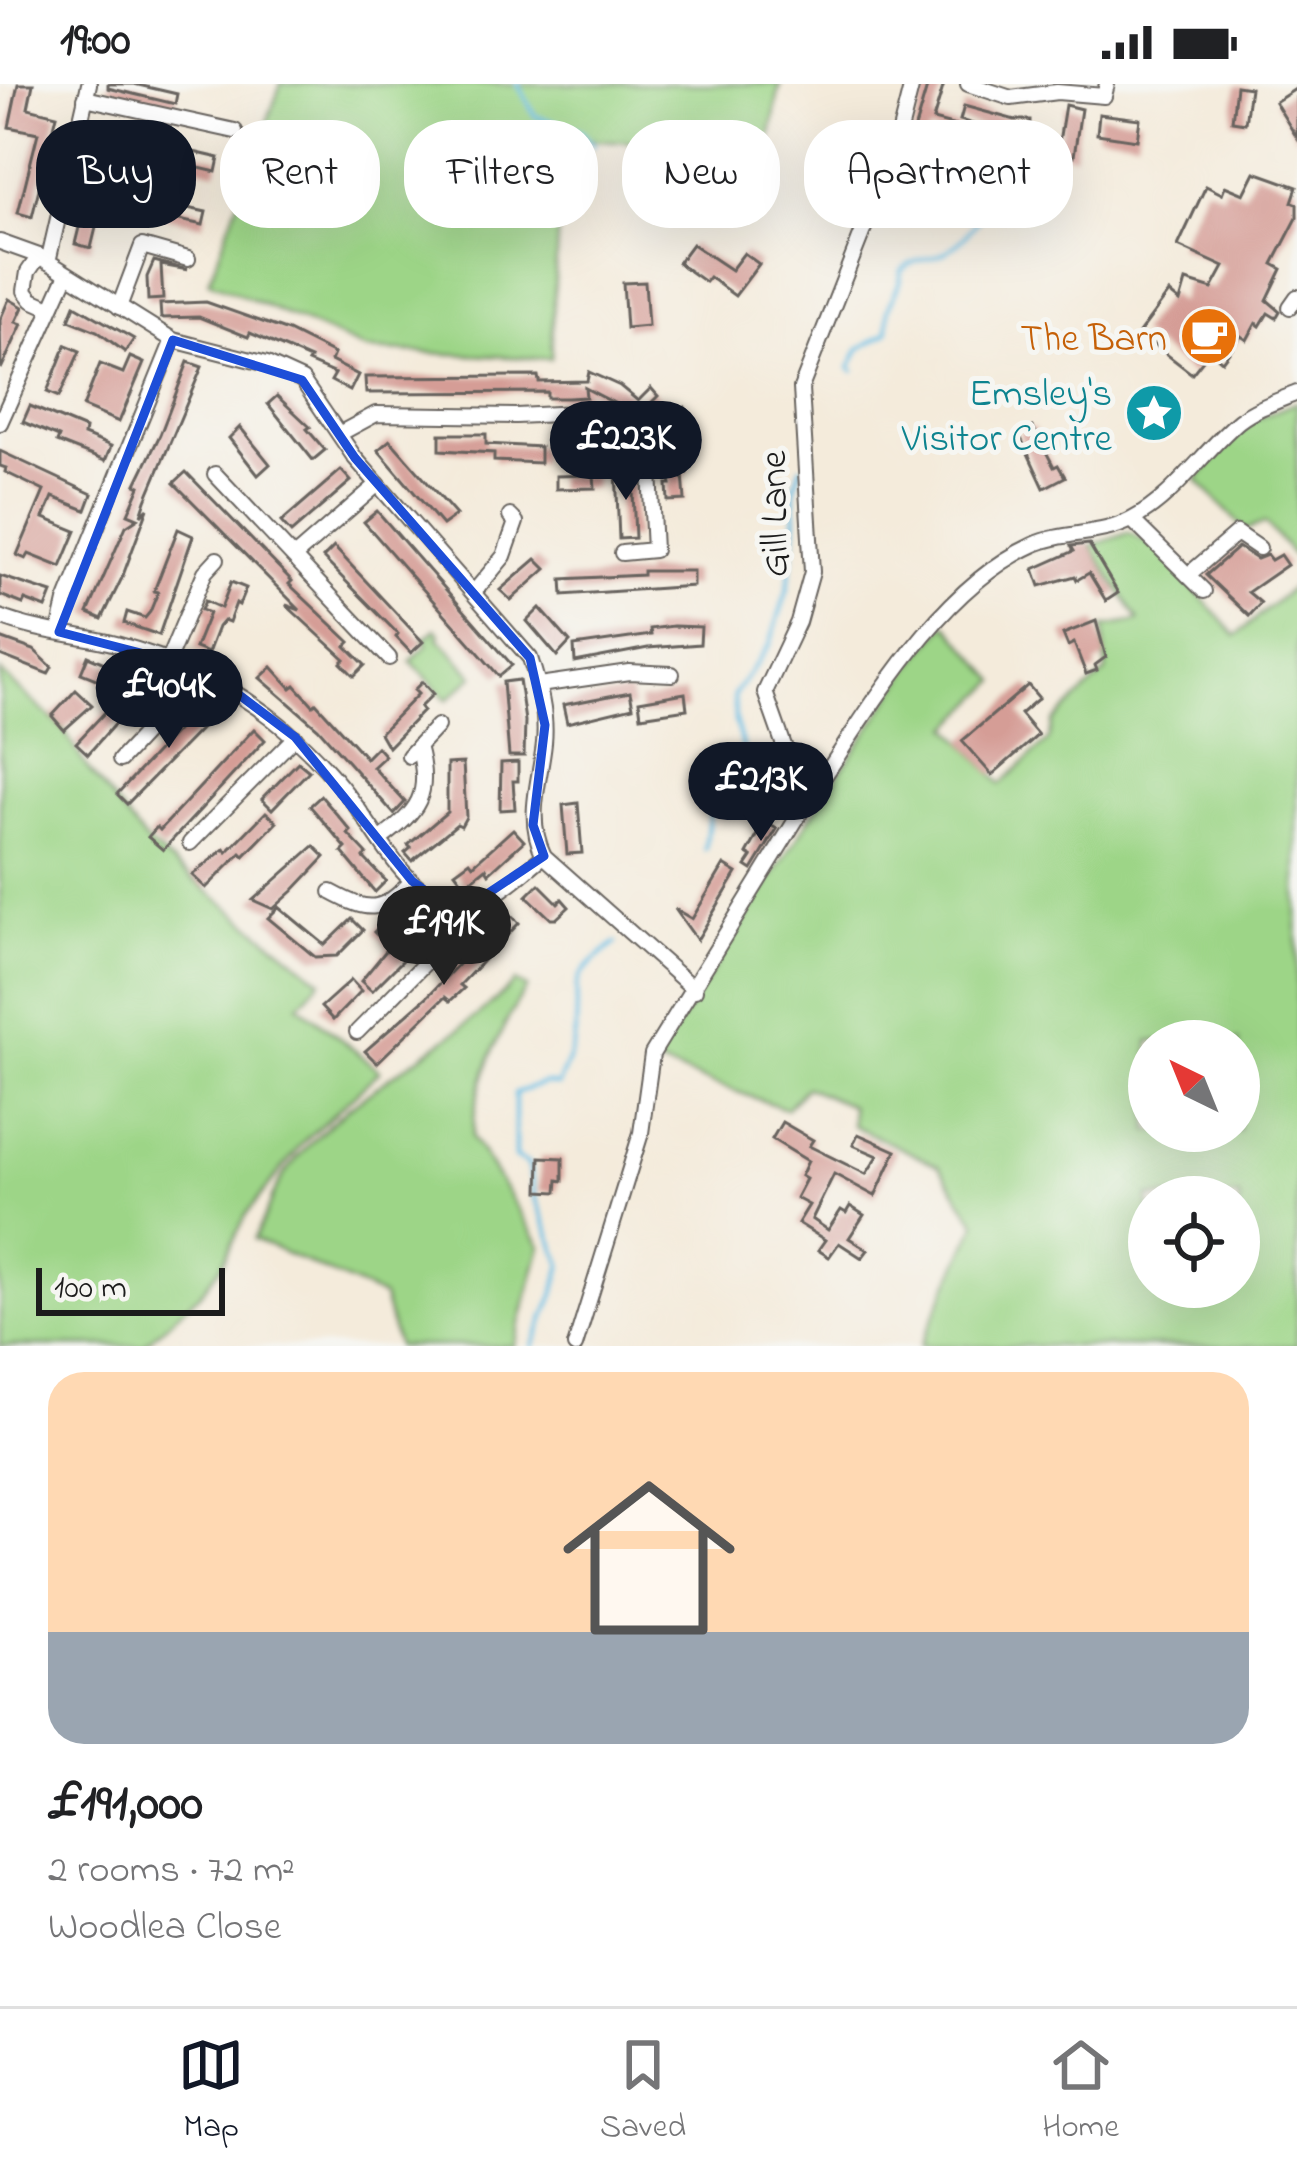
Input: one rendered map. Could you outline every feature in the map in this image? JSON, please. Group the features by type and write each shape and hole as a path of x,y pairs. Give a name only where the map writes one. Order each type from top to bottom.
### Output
{"street":[{"name":"Gill Lane","path":"806,805 765,692 798,622 812,572 801,388 896,147 912,84"},
{"path":"968,84 1013,91 1110,93"},
{"path":"50,308 32,300 26,291 28,272 43,259 87,91 220,126"},
{"path":"0,242 43,259 173,340 267,364 302,380 378,484 530,658 545,724 533,825 544,856 695,989"},
{"path":"119,307 142,246 188,259"},
{"path":"0,424 68,274"},
{"path":"59,632 66,602 173,340"},
{"path":"574,1346 641,1133 652,1054 806,805 925,629 1014,555 1037,543 1090,534 1132,520 1240,421 1297,393"},
{"path":"339,434 376,414 577,413 608,421 635,445 652,484 654,550 622,553"},
{"path":"215,474 389,658"},
{"path":"294,557 378,484"},
{"path":"475,591 504,556 518,519"},
{"path":"1132,520 1204,591"},
{"path":"1188,574 1237,533 1259,548"},
{"path":"168,660 205,572 217,559"},
{"path":"0,617 31,629 168,660 238,694 295,737 348,795 412,880 435,898 457,905 486,901 544,856"},
{"path":"539,686 628,673 671,674"},
{"path":"120,760 200,674"},
{"path":"381,839 409,819 422,796 425,770 414,751 437,726"},
{"path":"190,843 295,737"},
{"path":"331,892 353,904 376,908 412,880"},
{"path":"357,1032 430,958 457,905"}],"highlighted area":[{"path":"173,340 302,380 355,458 530,658 545,725 533,825 544,856 472,904 435,898 412,881 295,737 238,694 168,660 59,632"}],"green space":[{"path":"281,84 780,84 773,120 622,120 622,141 598,140 598,120 404,120 404,228 558,228 551,359 367,350 209,281 228,228 380,228 380,120 268,120"},
{"path":"1297,402 1297,560 1265,523 1245,530 1197,480 1246,423"},
{"path":"1128,533 1157,547 1236,636 1297,583 1297,1346 920,1346 977,1223 939,1166 852,1125 851,1106 806,1087 786,1109 654,1063 831,785 922,652 947,624 997,681 950,727 1001,784 1049,740 1053,722 1106,672 1104,627 1139,621 1091,546"},
{"path":"436,629 474,676 447,700 411,661"},
{"path":"0,672 63,729 87,768 147,843 321,980 299,1005 380,1071 304,1141 246,1215 221,1266 202,1291 143,1346 0,1346"},
{"path":"515,982 527,988 490,1059 472,1137 541,1246 514,1346 397,1346 383,1297 254,1239 281,1180 312,1142 368,1093 458,1030"}],"building":[{"path":"18,84 33,84 28,108 57,115 56,120 36,120 36,133 9,127"},
{"path":"108,84 134,84 177,94 175,104 108,88"},
{"path":"928,84 944,84 933,120 917,120"},
{"path":"1236,86 1250,88 1245,123 1232,121"},
{"path":"1297,88 1297,138 1275,102"},
{"path":"1065,105 1081,109 1074,156 1073,120 1063,120"},
{"path":"964,106 1015,120 960,120"},
{"path":"1099,114 1140,119 1137,140 1097,134"},
{"path":"36,141 32,217 18,213"},
{"path":"196,153 219,158 216,172 196,167"},
{"path":"1255,172 1297,187 1292,202 1297,204 1297,218 1273,264 1282,269 1267,300 1280,311 1276,318 1268,313 1260,326 1256,323 1247,340 1241,336 1222,361 1210,351 1192,374 1139,333 1169,293 1180,302 1186,281 1212,289 1224,267 1178,246 1206,186 1222,194 1225,186 1244,194"},
{"path":"196,210 206,212 203,225 196,224"},
{"path":"79,228 96,228 91,248 75,244"},
{"path":"692,244 731,270 744,253 759,264 735,296 678,263"},
{"path":"154,261 188,270 161,265 163,299 148,300 147,277"},
{"path":"645,282 648,326 626,328 623,283"},
{"path":"9,299 23,307 16,322 22,324 1,369 0,320"},
{"path":"206,302 288,331 334,354 331,361 358,375 350,391 331,381 335,374 308,362 310,359 250,333 248,337 199,317 161,318 160,304"},
{"path":"75,305 134,339 125,352 97,331 69,320"},
{"path":"66,345 80,351 59,397 47,392"},
{"path":"130,357 144,363 119,422 83,407 100,364 123,373"},
{"path":"188,362 202,367 102,619 88,613 126,526 138,518 128,514 140,486 136,484"},
{"path":"589,372 620,386 638,401 651,388 658,396 649,405 663,420 685,407 689,415 666,429 677,447 681,446 687,474 683,474 685,500 668,501 667,484 671,484 666,459 651,434 631,412 585,388 586,397 568,398 547,398 547,392 366,393 365,377 538,376 539,382 587,381"},
{"path":"277,396 310,427 307,429 325,450 313,460 268,404"},
{"path":"30,406 85,429 84,435 111,446 105,461 23,422"},
{"path":"565,425 584,427 587,448 568,450"},
{"path":"240,427 270,464 258,475 229,438"},
{"path":"1033,427 1054,467 1058,465 1065,477 1044,488 1019,434"},
{"path":"440,434 486,434 486,444 540,447 540,463 494,461 494,453 440,450"},
{"path":"390,440 456,515 442,525 378,450"},
{"path":"0,451 92,494 86,510 53,497 44,518 76,531 61,567 29,554 26,559 17,555 44,491 5,472"},
{"path":"632,467 635,538 619,539 616,469"},
{"path":"341,470 351,481 291,533 281,522"},
{"path":"186,472 292,581 289,584 350,642 346,646 365,665 354,676 341,663 345,659 286,605 300,610 174,483"},
{"path":"594,475 595,488 556,489 556,476"},
{"path":"377,511 512,665 499,676 364,522"},
{"path":"178,529 193,536 159,635 124,623 127,612 145,618 150,612"},
{"path":"1089,544 1118,593 1106,601 1089,573 1077,580 1075,576 1040,586 1034,569 1074,551 1071,546"},
{"path":"334,547 423,642 411,653 323,558"},
{"path":"1238,547 1257,559 1280,555 1287,565 1248,592 1261,603 1249,616 1206,575"},
{"path":"536,559 546,569 511,600 500,590"},
{"path":"643,571 693,571 693,586 563,595 562,579 643,575"},
{"path":"0,576 52,593 46,608 0,595"},
{"path":"231,582 246,588 239,605 236,603 229,622 224,620 218,627 208,653 195,648 209,613 201,610 205,601 221,608"},
{"path":"540,608 570,642 557,656 527,621"},
{"path":"1096,621 1106,657 1095,665 1097,670 1086,674 1074,643 1068,646 1063,634"},
{"path":"701,627 700,644 575,662 574,646 651,635 650,629"},
{"path":"0,638 34,650 52,667 48,674 0,655"},
{"path":"88,656 116,668 117,664 165,678 159,694 154,700 112,680 116,687 81,673"},
{"path":"272,667 291,688 295,685 316,703 366,758 377,747 385,756 373,767 405,802 394,814 318,728 260,678"},
{"path":"519,680 524,756 509,756 503,682"},
{"path":"422,682 433,694 388,747 380,733 418,694 414,690"},
{"path":"1028,685 1039,698 1020,714 1038,735 992,775 962,741"},
{"path":"76,690 92,705 64,730 52,716"},
{"path":"630,692 633,707 567,723 563,705"},
{"path":"685,693 687,709 641,716 639,701"},
{"path":"207,699 219,710 127,804 117,794"},
{"path":"107,710 118,720 88,754 76,743"},
{"path":"254,729 265,740 163,850 148,837 157,827 160,830"},
{"path":"298,762 309,771 272,809 262,799"},
{"path":"518,762 518,781 513,781 515,809 500,810 501,763"},
{"path":"463,763 466,817 461,826 457,824 412,861 405,853 411,848 408,845 447,812 447,764"},
{"path":"321,796 386,881 375,892 310,806"},
{"path":"578,803 582,853 567,854 563,805"},
{"path":"266,812 277,822 244,856 241,853 206,888 192,875 224,849 227,852"},
{"path":"765,822 777,829 752,870 746,866 752,857 747,854"},
{"path":"513,829 524,841 489,873 486,868 465,885 455,872 470,861 473,865"},
{"path":"314,846 325,857 273,909 253,900"},
{"path":"724,865 737,873 697,940 675,909 692,919"},
{"path":"539,884 569,907 556,919 527,896"},
{"path":"408,901 431,922 372,991 361,981 389,947 374,932 383,923 398,938 412,925 397,909"},
{"path":"279,907 325,945 352,919 363,930 337,956 315,957 268,918"},
{"path":"508,912 519,923 460,985 464,988 450,1001 445,997 377,1063 365,1051 428,996"},
{"path":"351,980 361,991 333,1020 321,1007"},
{"path":"782,1122 813,1140 809,1146 866,1174 878,1156 853,1145 858,1134 896,1151 875,1196 834,1174 812,1219 828,1230 841,1210 846,1213 850,1206 864,1215 849,1238 868,1250 862,1258 839,1243 829,1257 818,1250 825,1240 798,1223 809,1205 796,1198 806,1179 801,1176 808,1161 772,1139"},
{"path":"540,1157 563,1158 563,1181 558,1180 557,1192 539,1191"}],"waterway":[{"path":"518,84 535,116 548,120"},
{"path":"854,371 850,368 859,349 888,332 888,309 901,271 944,253 971,228"},
{"path":"705,849 710,811 744,751 734,695 770,644 788,588 796,529 794,489 801,467"},
{"path":"533,1346 562,1264 535,1198 528,1164 515,1157 515,1093 545,1083 558,1085 573,1046 580,978 616,943"}],"place":[{"name":"The Barn","path":"1209,336"},
{"name":"Emsley's Visitor Centre","path":"1154,413"}]}
